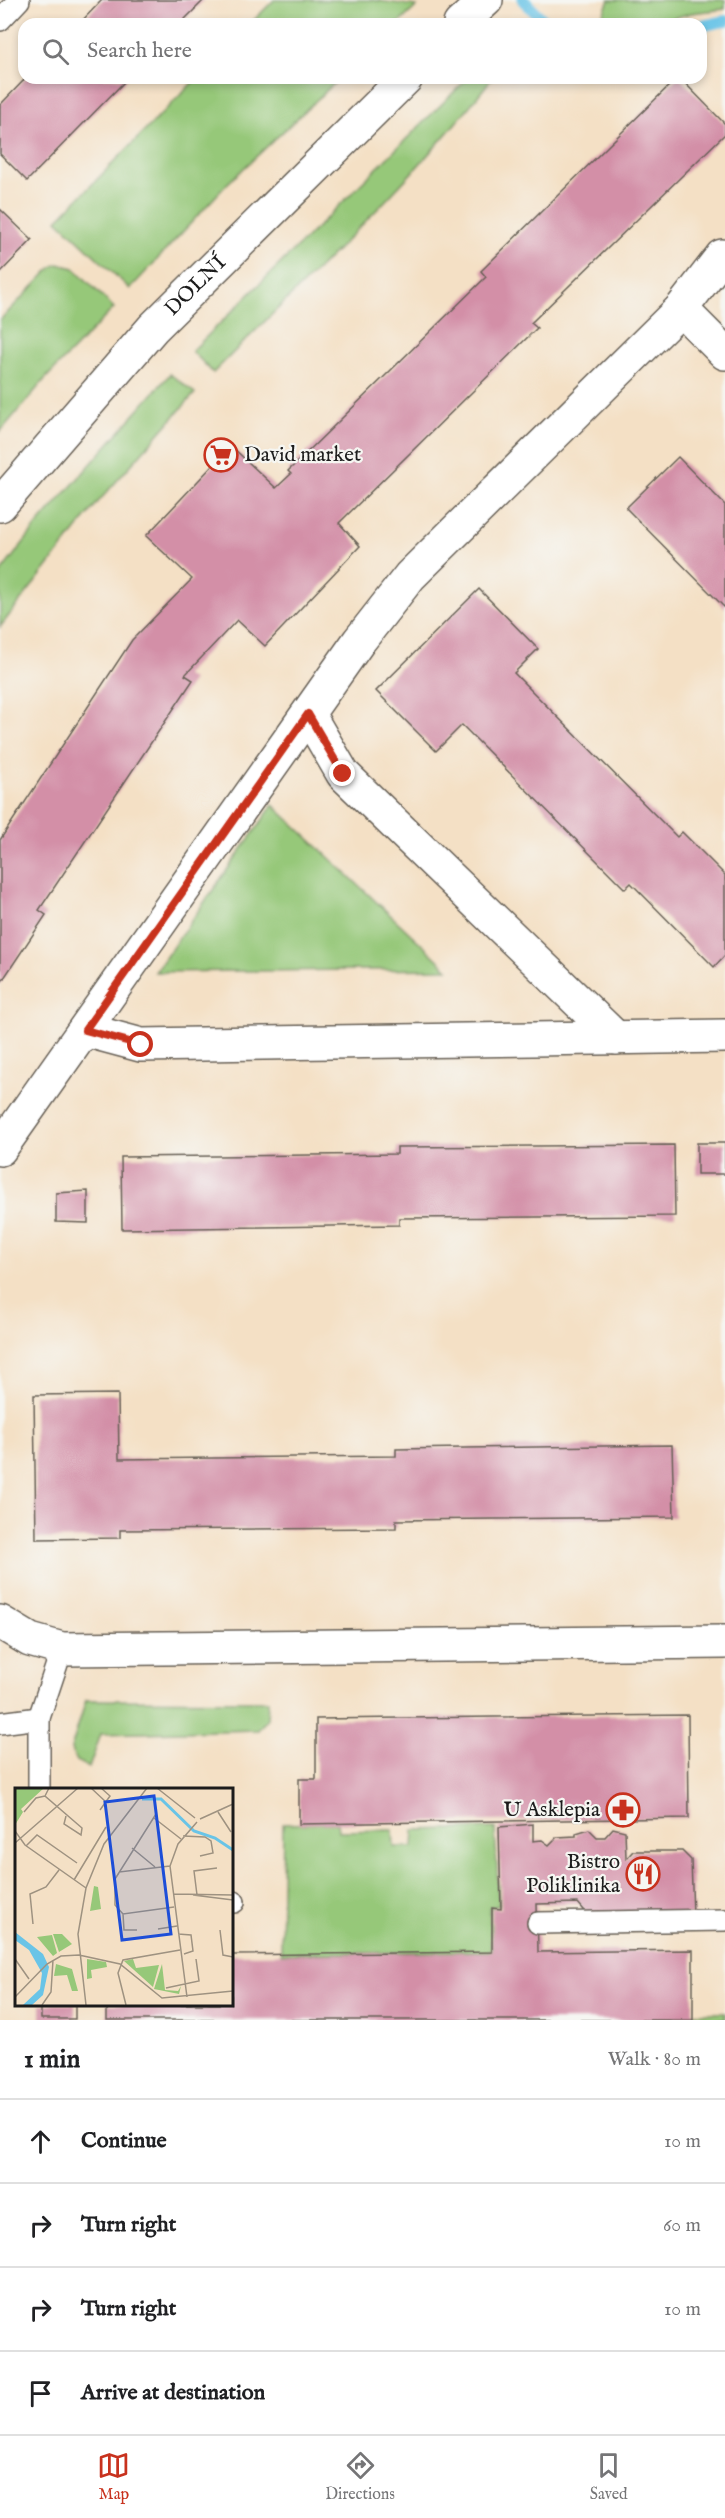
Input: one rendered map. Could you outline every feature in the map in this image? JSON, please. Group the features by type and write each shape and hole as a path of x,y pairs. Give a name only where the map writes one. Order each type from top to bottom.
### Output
{"street":[{"name":"DOLNÍ","path":"0,506 153,328 400,84"},
{"path":"0,1149 359,641 410,576 681,309 722,256"},
{"path":"681,309 725,353"},
{"path":"308,714 343,774 616,1038"},
{"path":"85,1030 141,1045 725,1036"},
{"path":"0,1622 30,1640 62,1649 725,1642"}],"lane":[{"path":"0,20 19,0"},
{"path":"39,1788 39,1718 62,1649"},
{"path":"0,1724 39,1718"},
{"path":"538,1923 725,1920"}],"green space":[{"path":"274,0 371,0 417,6 404,18 256,18"},
{"path":"609,0 725,0 725,9 691,13 674,18 602,18"},
{"path":"191,84 334,84 227,184 130,289 57,220"},
{"path":"462,84 487,84 393,193 213,373 192,351"},
{"path":"58,264 74,268 114,308 46,378 0,432 0,320 52,267"},
{"path":"170,374 195,393 99,501 0,627 0,573 38,524"},
{"path":"273,805 448,969 155,972"},
{"path":"86,1700 268,1701 267,1719 258,1730 101,1734 89,1768 77,1761 71,1749"},
{"path":"338,1823 339,1831 393,1830 394,1847 413,1847 414,1830 495,1828 499,1906 490,1907 491,1951 281,1954 283,1824"},
{"path":"694,2013 725,2013 725,2020 694,2020"}],"building":[{"path":"102,0 204,0 186,18 85,18"},
{"path":"20,84 122,84 27,181 0,154 0,105"},
{"path":"671,84 686,84 725,124 725,134 531,323 537,328 339,523 360,546 265,646 237,620 185,675 193,680 39,910 46,915 0,984 0,840 132,640 192,579 146,536 231,446 276,488 291,474 288,471 486,277 481,271"},
{"path":"0,209 32,240 0,273"},
{"path":"678,457 725,505 725,608 626,508"},
{"path":"479,589 538,649 514,673 677,837 682,832 725,875 725,955 714,967 631,883 625,889 462,725 436,751 376,691"},
{"path":"697,1143 725,1143 725,1174 697,1174"},
{"path":"674,1145 675,1216 399,1218 399,1225 122,1229 121,1157 397,1154 397,1147"},
{"path":"88,1191 88,1223 56,1222 56,1193"},
{"path":"118,1394 119,1459 396,1456 396,1449 672,1445 674,1517 396,1520 396,1528 120,1530 120,1538 36,1539 34,1395"},
{"path":"688,1715 689,1818 299,1824 299,1779 316,1779 316,1719"},
{"path":"533,1824 533,1841 542,1840 549,1845 557,1837 576,1836 576,1833 589,1829 597,1837 605,1837 613,1828 625,1831 626,1859 633,1851 682,1851 691,1860 693,1915 590,1917 578,1903 537,1904 538,1952 693,1950 693,2020 107,2020 107,2005 232,2005 232,1955 492,1952 492,1908 501,1909 499,1827"},
{"path":"41,2005 75,2005 75,2019 41,2019"}],"waterway":[{"path":"523,0 541,18"},
{"path":"707,25 725,21"}],"place":[{"name":"David market","path":"221,455"},
{"name":"U Asklepia","path":"623,1810"},
{"name":"Bistro Poliklinika","path":"643,1874"}],"route":[{"path":"141,1045 85,1030 308,714 343,774"}]}
